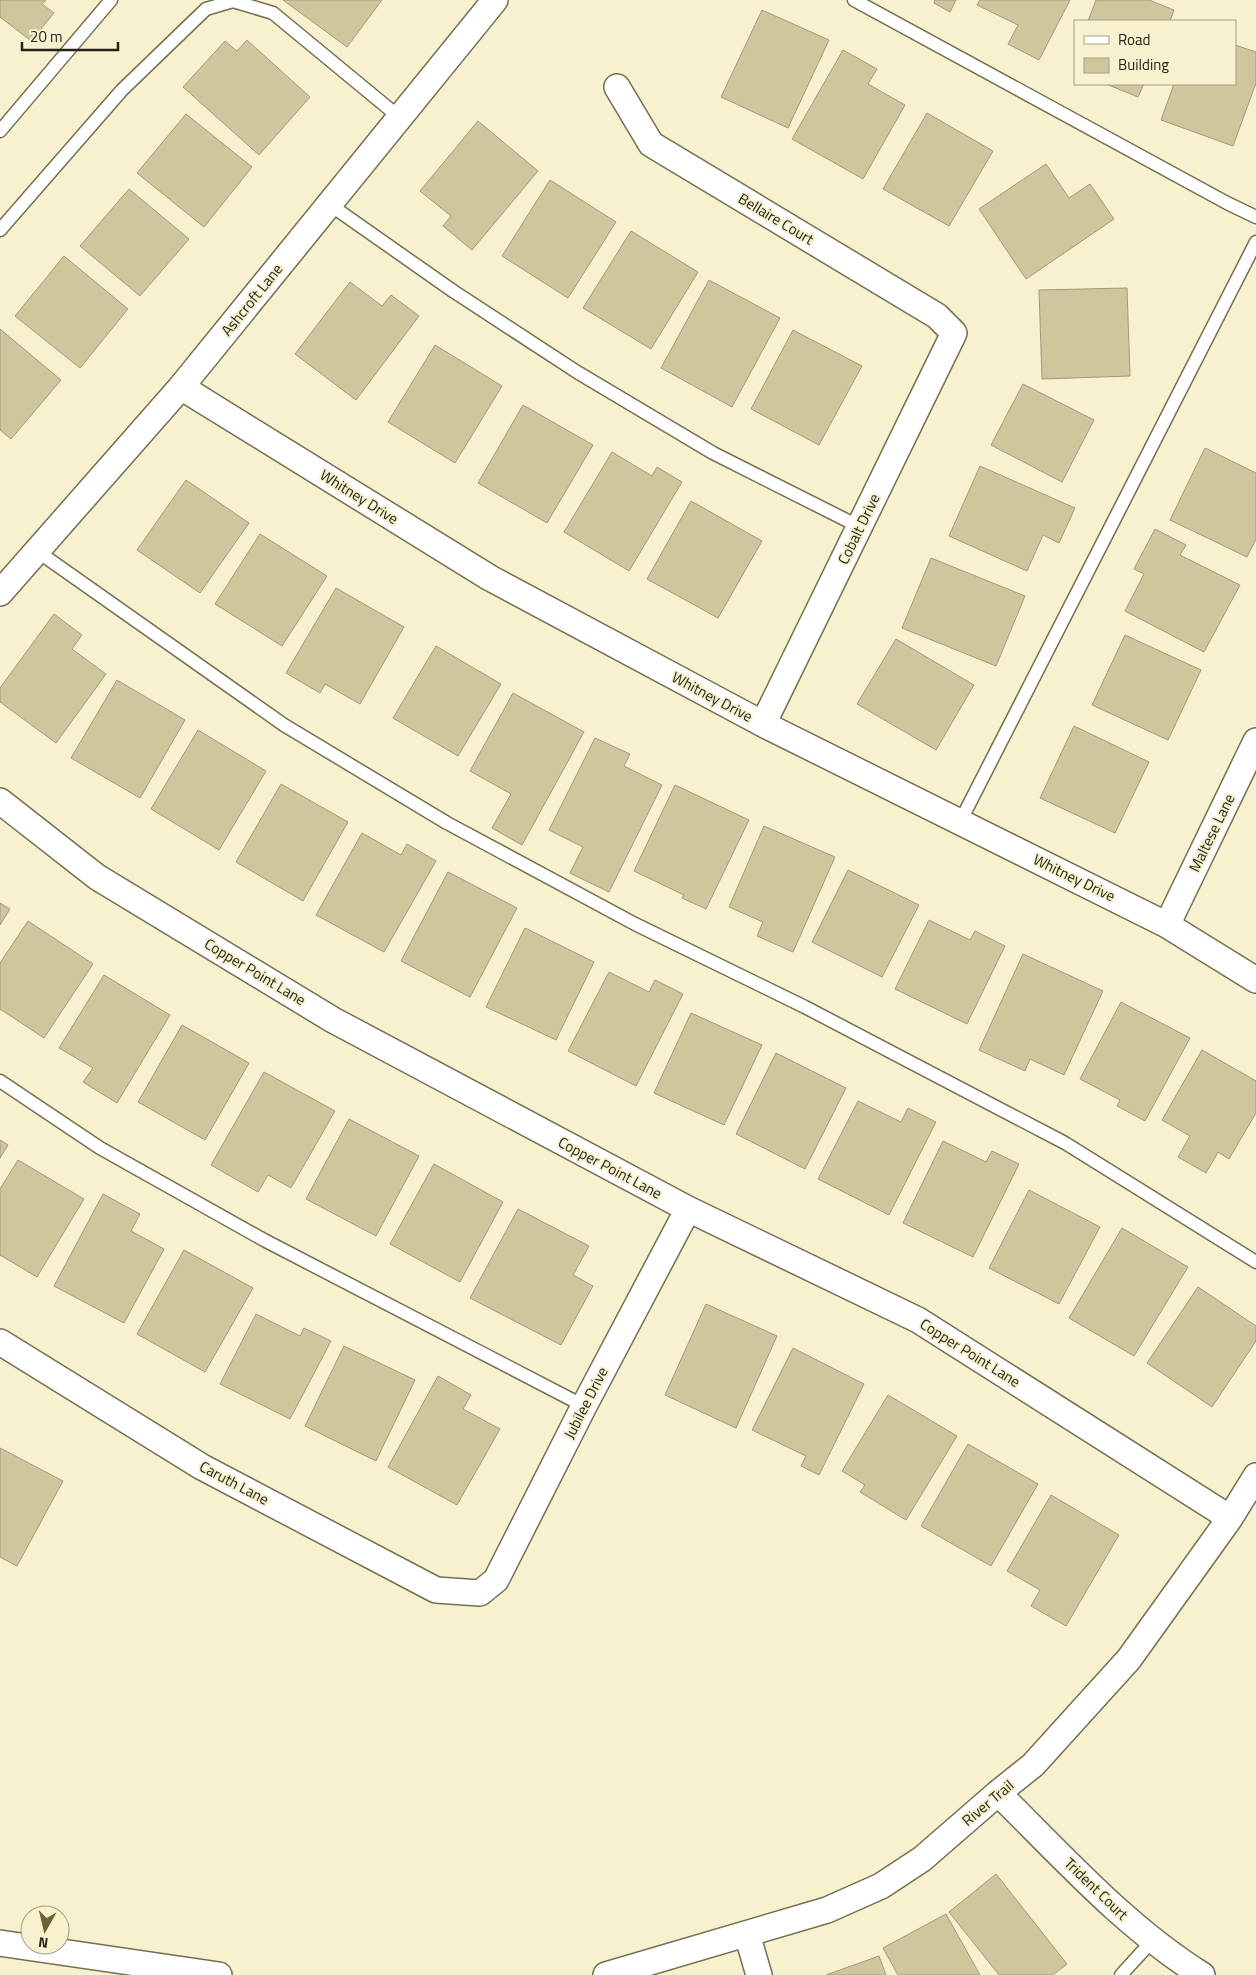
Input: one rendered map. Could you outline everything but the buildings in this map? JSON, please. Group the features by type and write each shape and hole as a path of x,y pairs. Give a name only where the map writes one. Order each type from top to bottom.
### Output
{"street":[{"name":"Ashcroft Lane","path":"0,593 182,387 495,0"},
{"name":"Bellaire Court","path":"617,86 651,144 937,316 954,333"},
{"name":"Cobalt Drive","path":"763,724 954,333"},
{"name":"Whitney Drive","path":"182,387 490,578 763,724 1168,925 1256,980"},
{"name":"Maltese Lane","path":"1168,925 1256,740"},
{"name":"Copper Point Lane","path":"0,801 97,876 333,1020 688,1209 918,1320 1230,1518"},
{"name":"Jubilee Drive","path":"480,1593 496,1580 584,1406 688,1209"},
{"name":"Caruth Lane","path":"0,1342 202,1466 436,1590 480,1593"},
{"name":"River Trail","path":"606,1975 826,1910 881,1886 922,1859 998,1793 1034,1765 1128,1659 1230,1518 1256,1476"},
{"name":"Trident Court","path":"998,1793 1126,1918 1152,1941 1202,1975"},
{"path":"747,1934 759,1975"},
{"path":"0,1943 218,1975"}],"lane":[{"path":"0,131 111,0"},
{"path":"854,0 1227,204 1256,217"},
{"path":"0,230 122,90 206,9 233,1 273,14 399,117"},
{"path":"329,204 453,291 577,372 713,454 860,527"},
{"path":"960,822 1256,242"},
{"path":"37,551 284,725 447,824 635,924 805,1007 1065,1143 1256,1262"},
{"path":"0,1081 100,1148 255,1235 584,1406"},
{"path":"1121,1975 1152,1941"}]}
